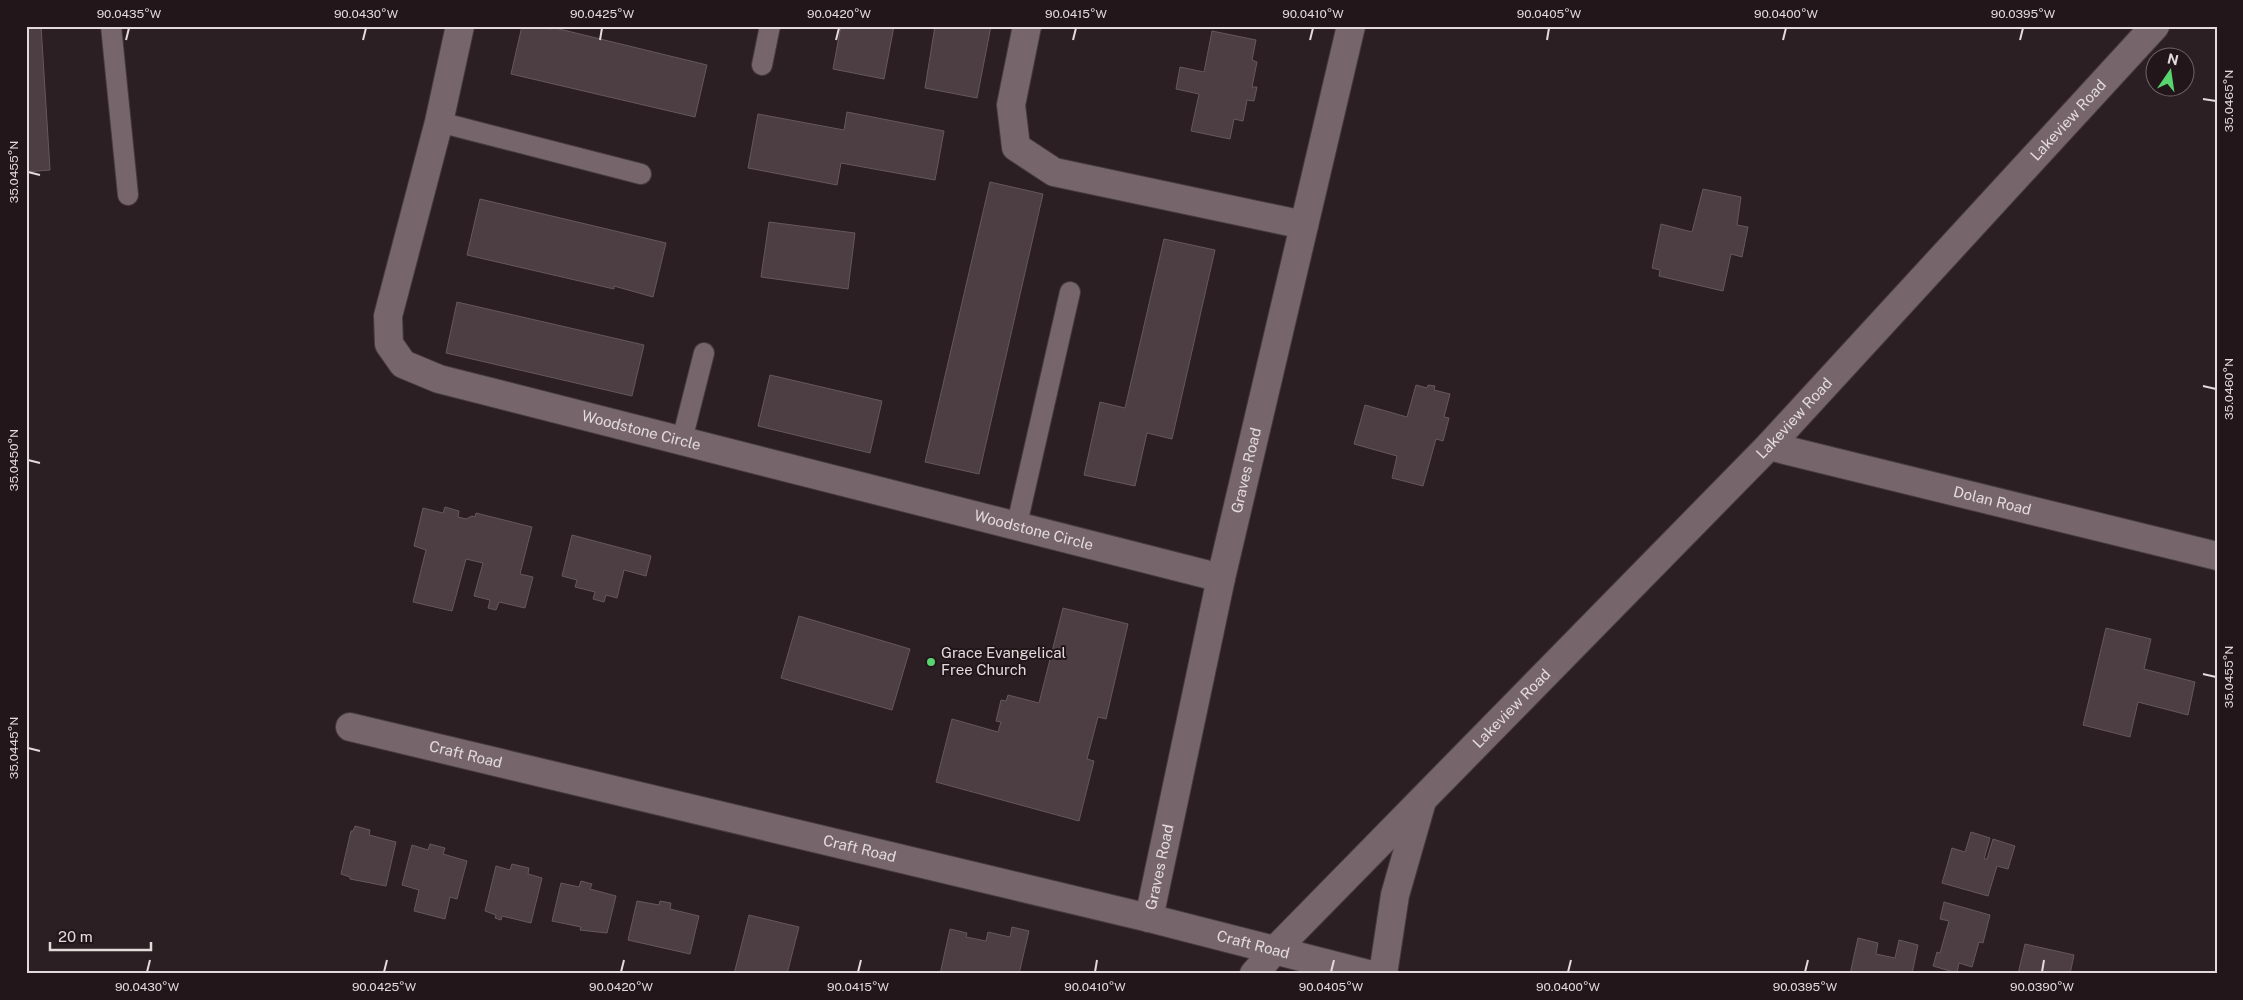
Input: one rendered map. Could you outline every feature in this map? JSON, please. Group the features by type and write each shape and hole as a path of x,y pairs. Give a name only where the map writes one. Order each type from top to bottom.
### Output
{"street":[{"name":"Woodstone Circle","path":"460,26 440,122 388,316 389,344 402,364 439,379 1017,524 1221,578"},
{"path":"1027,26 1011,105 1016,147 1054,172 1304,225"},
{"name":"Graves Road","path":"1149,918 1221,578 1350,26"},
{"name":"Lakeview Road","path":"1254,974 1274,951 1422,799 1769,446 2155,26"},
{"name":"Dolan Road","path":"1769,446 2217,556"},
{"name":"Craft Road","path":"350,727 1149,918 1368,974"},
{"name":"Lakeview Road","path":"1383,974 1396,896 1422,799"}],"lane":[{"path":"111,26 128,195"},
{"path":"762,65 770,26"},
{"path":"440,122 641,174"},
{"path":"1017,524 1070,292"},
{"path":"682,440 704,354"}],"building":[{"path":"26,26 41,26 50,170 26,172"},
{"path":"522,26 551,29 551,27 707,65 695,117 511,74"},
{"path":"841,26 894,26 884,79 833,69"},
{"path":"935,26 991,26 977,98 925,88"},
{"path":"1212,31 1256,40 1252,60 1257,62 1252,87 1257,87 1254,101 1247,100 1243,121 1234,119 1230,139 1191,131 1199,94 1176,89 1180,67 1204,72"},
{"path":"847,112 944,131 935,180 841,163 837,185 748,168 758,114 844,130"},
{"path":"990,182 1043,194 979,474 925,462"},
{"path":"1703,189 1741,197 1737,225 1748,227 1742,257 1731,254 1723,291 1659,276 1660,270 1652,268 1661,224 1692,232"},
{"path":"480,199 666,243 653,297 614,286 614,289 467,255"},
{"path":"769,222 855,233 848,289 761,277"},
{"path":"1164,239 1215,250 1172,439 1147,433 1135,486 1084,475 1100,402 1125,408"},
{"path":"457,302 644,345 632,396 446,353"},
{"path":"770,375 882,401 870,453 758,426"},
{"path":"1416,385 1427,388 1428,385 1435,386 1434,390 1450,394 1444,417 1449,418 1443,441 1436,439 1423,486 1392,478 1397,456 1354,444 1365,405 1407,417"},
{"path":"445,507 459,511 458,517 466,519 472,516 475,517 476,513 532,527 520,574 533,577 525,608 499,602 496,610 488,608 490,600 474,596 483,563 466,559 452,611 413,602 426,550 414,546 423,508 443,513"},
{"path":"572,535 651,556 646,576 624,570 617,598 606,595 604,602 593,599 595,592 575,587 577,580 562,576"},
{"path":"1063,608 1128,624 1106,719 1098,717 1087,759 1094,761 1079,821 936,782 952,719 998,732 1001,722 996,721 1001,700 1006,701 1008,695 1039,703"},
{"path":"799,616 910,649 892,710 781,678"},
{"path":"2106,628 2151,639 2144,669 2195,682 2188,715 2138,702 2130,737 2083,725"},
{"path":"355,826 370,830 369,835 396,842 386,886 350,879 350,877 341,874 351,831 353,831"},
{"path":"1971,832 1990,838 1984,859 1987,859 1993,839 2015,846 2008,869 1997,866 1988,896 1942,883 1952,848 1965,852"},
{"path":"430,844 445,848 443,854 467,861 457,899 450,897 445,919 414,911 419,890 402,885 412,845 428,850"},
{"path":"512,864 529,868 528,874 542,878 531,923 502,916 501,920 495,918 496,915 485,911 496,866 510,870"},
{"path":"581,881 592,884 590,889 616,896 607,933 580,930 581,927 552,921 561,883 579,887"},
{"path":"637,901 659,905 660,901 671,903 670,909 699,916 690,954 628,940"},
{"path":"1944,902 1990,915 1983,943 1979,942 1972,967 1959,963 1957,973 1933,966 1937,952 1940,953 1949,921 1940,919"},
{"path":"749,915 799,927 787,974 734,974"},
{"path":"1012,927 1029,931 1019,974 940,974 950,929 967,933 966,937 986,941 988,932 1010,937"},
{"path":"1858,938 1878,943 1876,954 1895,958 1899,940 1918,945 1912,974 1850,974"},
{"path":"2025,944 2074,955 2070,974 2018,974"}],"place":[{"name":"Grace Evangelical Free Church","path":"931,662"}]}
